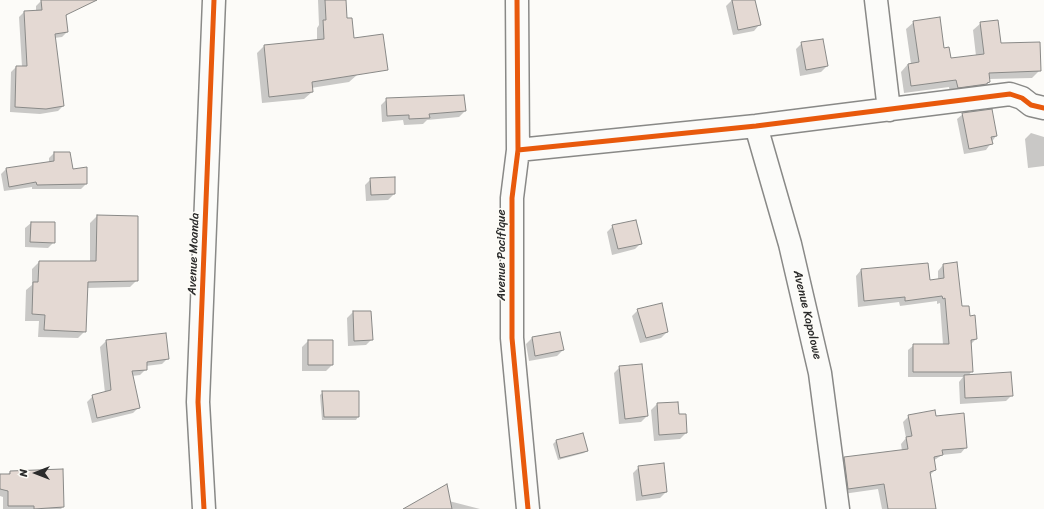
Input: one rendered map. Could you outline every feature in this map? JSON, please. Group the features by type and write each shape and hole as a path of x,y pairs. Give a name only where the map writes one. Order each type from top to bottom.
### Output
{"street":[{"name":"Avenue Moanda","path":"204,509 198,402 214,0"},
{"name":"Avenue Pacifique","path":"517,0 518,150 512,198 512,338 528,509"},
{"path":"876,0 889,110"},
{"path":"518,150 756,126 1010,94 1022,98 1031,105 1044,108"},
{"name":"Avenue Kapolowe","path":"756,126 790,244 820,373 838,509"}],"building":[{"path":"41,0 97,0 66,15 68,32 55,34 64,106 46,109 15,107 16,66 27,66 24,11 42,10"},
{"path":"325,0 346,0 347,18 352,18 354,38 383,34 388,70 312,82 313,92 269,97 264,45 324,39 323,20 326,20"},
{"path":"732,0 755,0 761,25 738,30"},
{"path":"940,17 944,48 949,47 951,58 984,54 980,22 998,20 1001,43 1040,42 1041,71 989,73 990,82 987,84 958,88 956,80 911,86 908,64 919,62 913,21"},
{"path":"823,39 828,66 806,70 801,42"},
{"path":"464,95 466,111 429,114 430,118 409,119 409,115 387,116 386,98"},
{"path":"992,109 997,136 991,137 993,144 969,149 962,113"},
{"path":"54,152 70,152 73,169 87,167 87,184 37,185 36,182 9,187 6,168 54,161"},
{"path":"395,177 395,194 371,195 370,178"},
{"path":"97,215 138,216 138,281 88,282 86,332 44,330 45,315 32,314 33,282 38,282 39,261 96,261"},
{"path":"636,220 642,244 618,249 612,225"},
{"path":"31,222 55,222 55,243 30,242"},
{"path":"957,262 962,306 969,306 970,316 975,315 977,339 971,340 973,372 913,372 913,344 949,344 945,298 943,299 942,296 905,301 905,297 864,301 861,269 928,263 930,280 944,278 943,264"},
{"path":"662,303 668,332 646,338 637,309"},
{"path":"353,311 371,311 373,340 354,341"},
{"path":"560,332 564,350 535,356 532,337"},
{"path":"166,333 169,359 147,362 147,370 132,371 140,408 97,418 92,395 111,390 106,340"},
{"path":"308,340 333,340 333,365 308,365"},
{"path":"642,364 648,416 625,419 619,366"},
{"path":"1011,372 1013,396 965,398 964,375"},
{"path":"322,391 359,391 359,417 324,417"},
{"path":"678,402 679,414 686,414 687,433 659,435 657,403"},
{"path":"935,410 936,416 964,413 967,448 942,450 943,455 934,457 936,470 930,472 936,509 888,509 884,484 848,489 844,457 908,449 906,437 912,436 908,415"},
{"path":"583,433 588,451 560,458 556,440"},
{"path":"664,463 667,492 642,496 638,466"},
{"path":"63,469 64,507 34,509 34,506 8,506 8,491 0,489 0,474 10,474 10,471"},
{"path":"447,484 452,509 403,509"}],"cycle path":[{"path":"204,509 198,402 214,0"},
{"path":"517,0 518,150 512,198 512,338 528,509"},
{"path":"518,150 756,126 1010,94 1022,98 1031,105 1044,108"}]}
